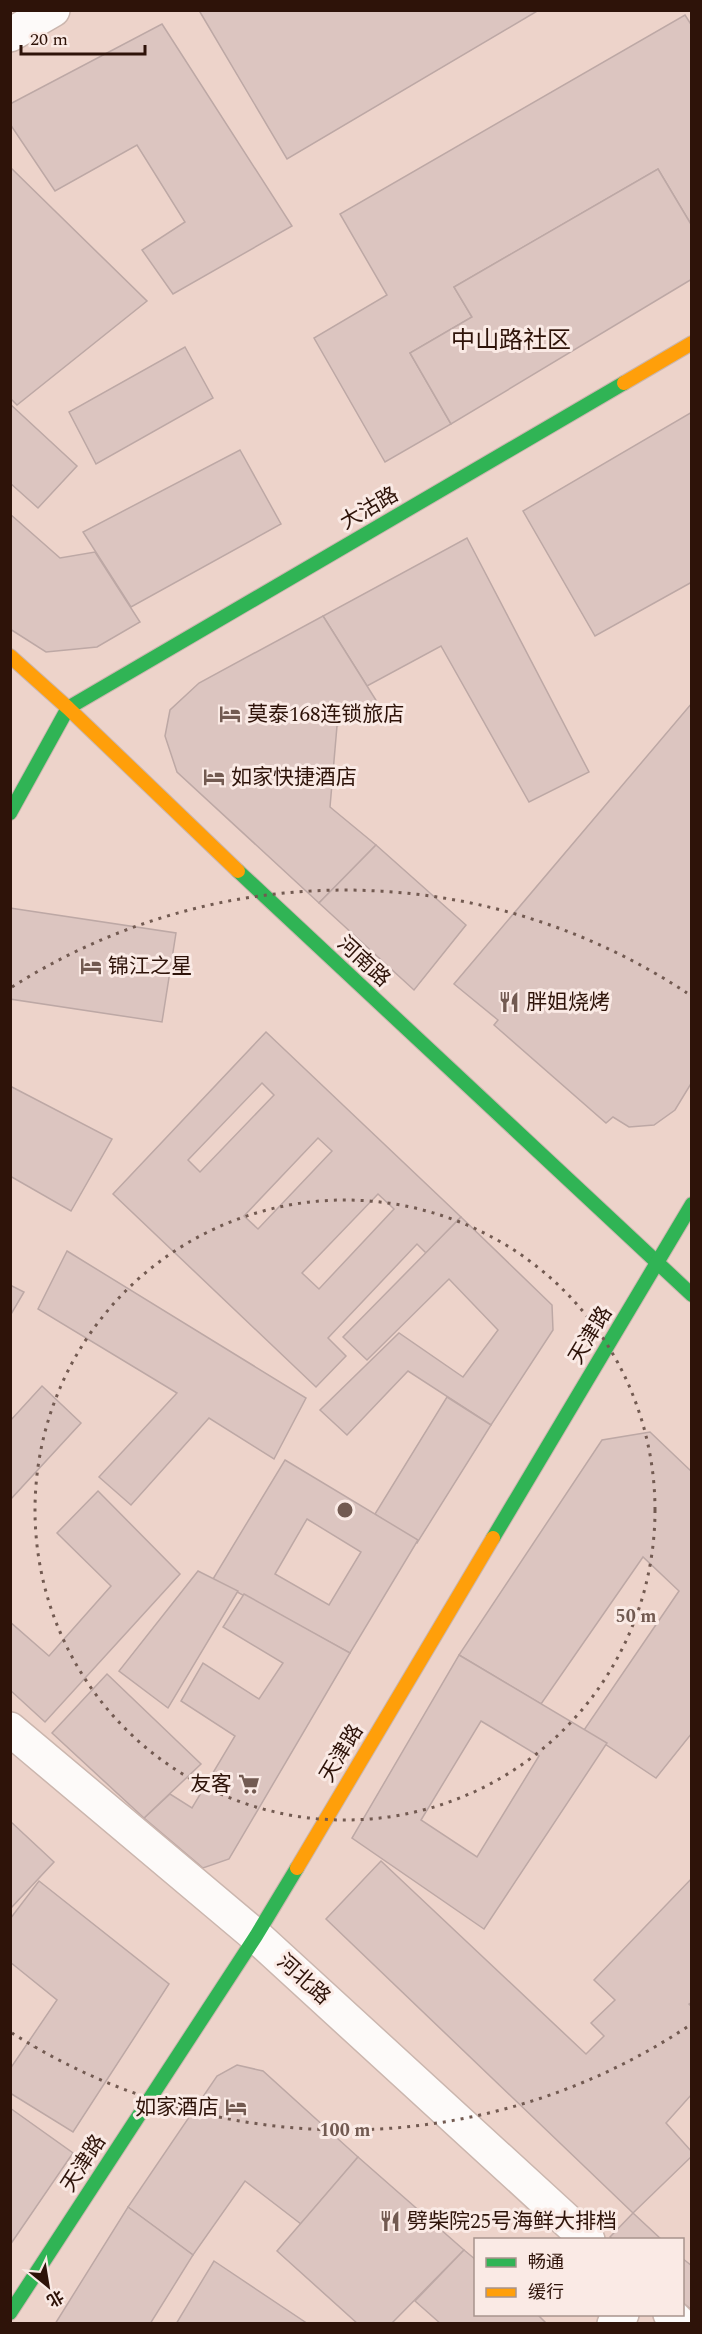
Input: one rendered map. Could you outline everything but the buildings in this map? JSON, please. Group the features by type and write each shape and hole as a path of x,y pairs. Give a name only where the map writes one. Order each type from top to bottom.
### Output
{"street":[{"path":"14,28 53,10"},
{"name":"大沽路","path":"68,708 692,343"},
{"name":"河南路","path":"10,656 692,1295"},
{"path":"10,813 68,708"},
{"name":"天津路","path":"10,2313 256,1936 692,1204"},
{"name":"河北路","path":"10,1729 256,1936 586,2238"}],"shaded area":[{"path":"11,11 691,11 691,2323 11,2324"}],"traffic: fast":[{"path":"10,813 68,708 624,383"},
{"path":"238,871 692,1295"},
{"path":"493,1538 692,1204"},
{"path":"10,2313 256,1936 297,1868"}],"traffic: slow":[{"path":"624,383 692,343"},
{"path":"10,656 68,708 238,871"},
{"path":"297,1868 493,1538"}],"place":[{"name":"莫泰168连锁旅店","path":"230,714"},
{"name":"如家快捷酒店","path":"214,777"},
{"name":"锦江之星","path":"91,966"},
{"name":"胖姐烧烤","path":"509,1002"},
{"name":"友客","path":"249,1784"},
{"name":"如家酒店","path":"236,2107"},
{"name":"劈柴院25号海鲜大排档","path":"390,2221"}],"district":[{"name":"中山路社区","path":"511,340"}]}
